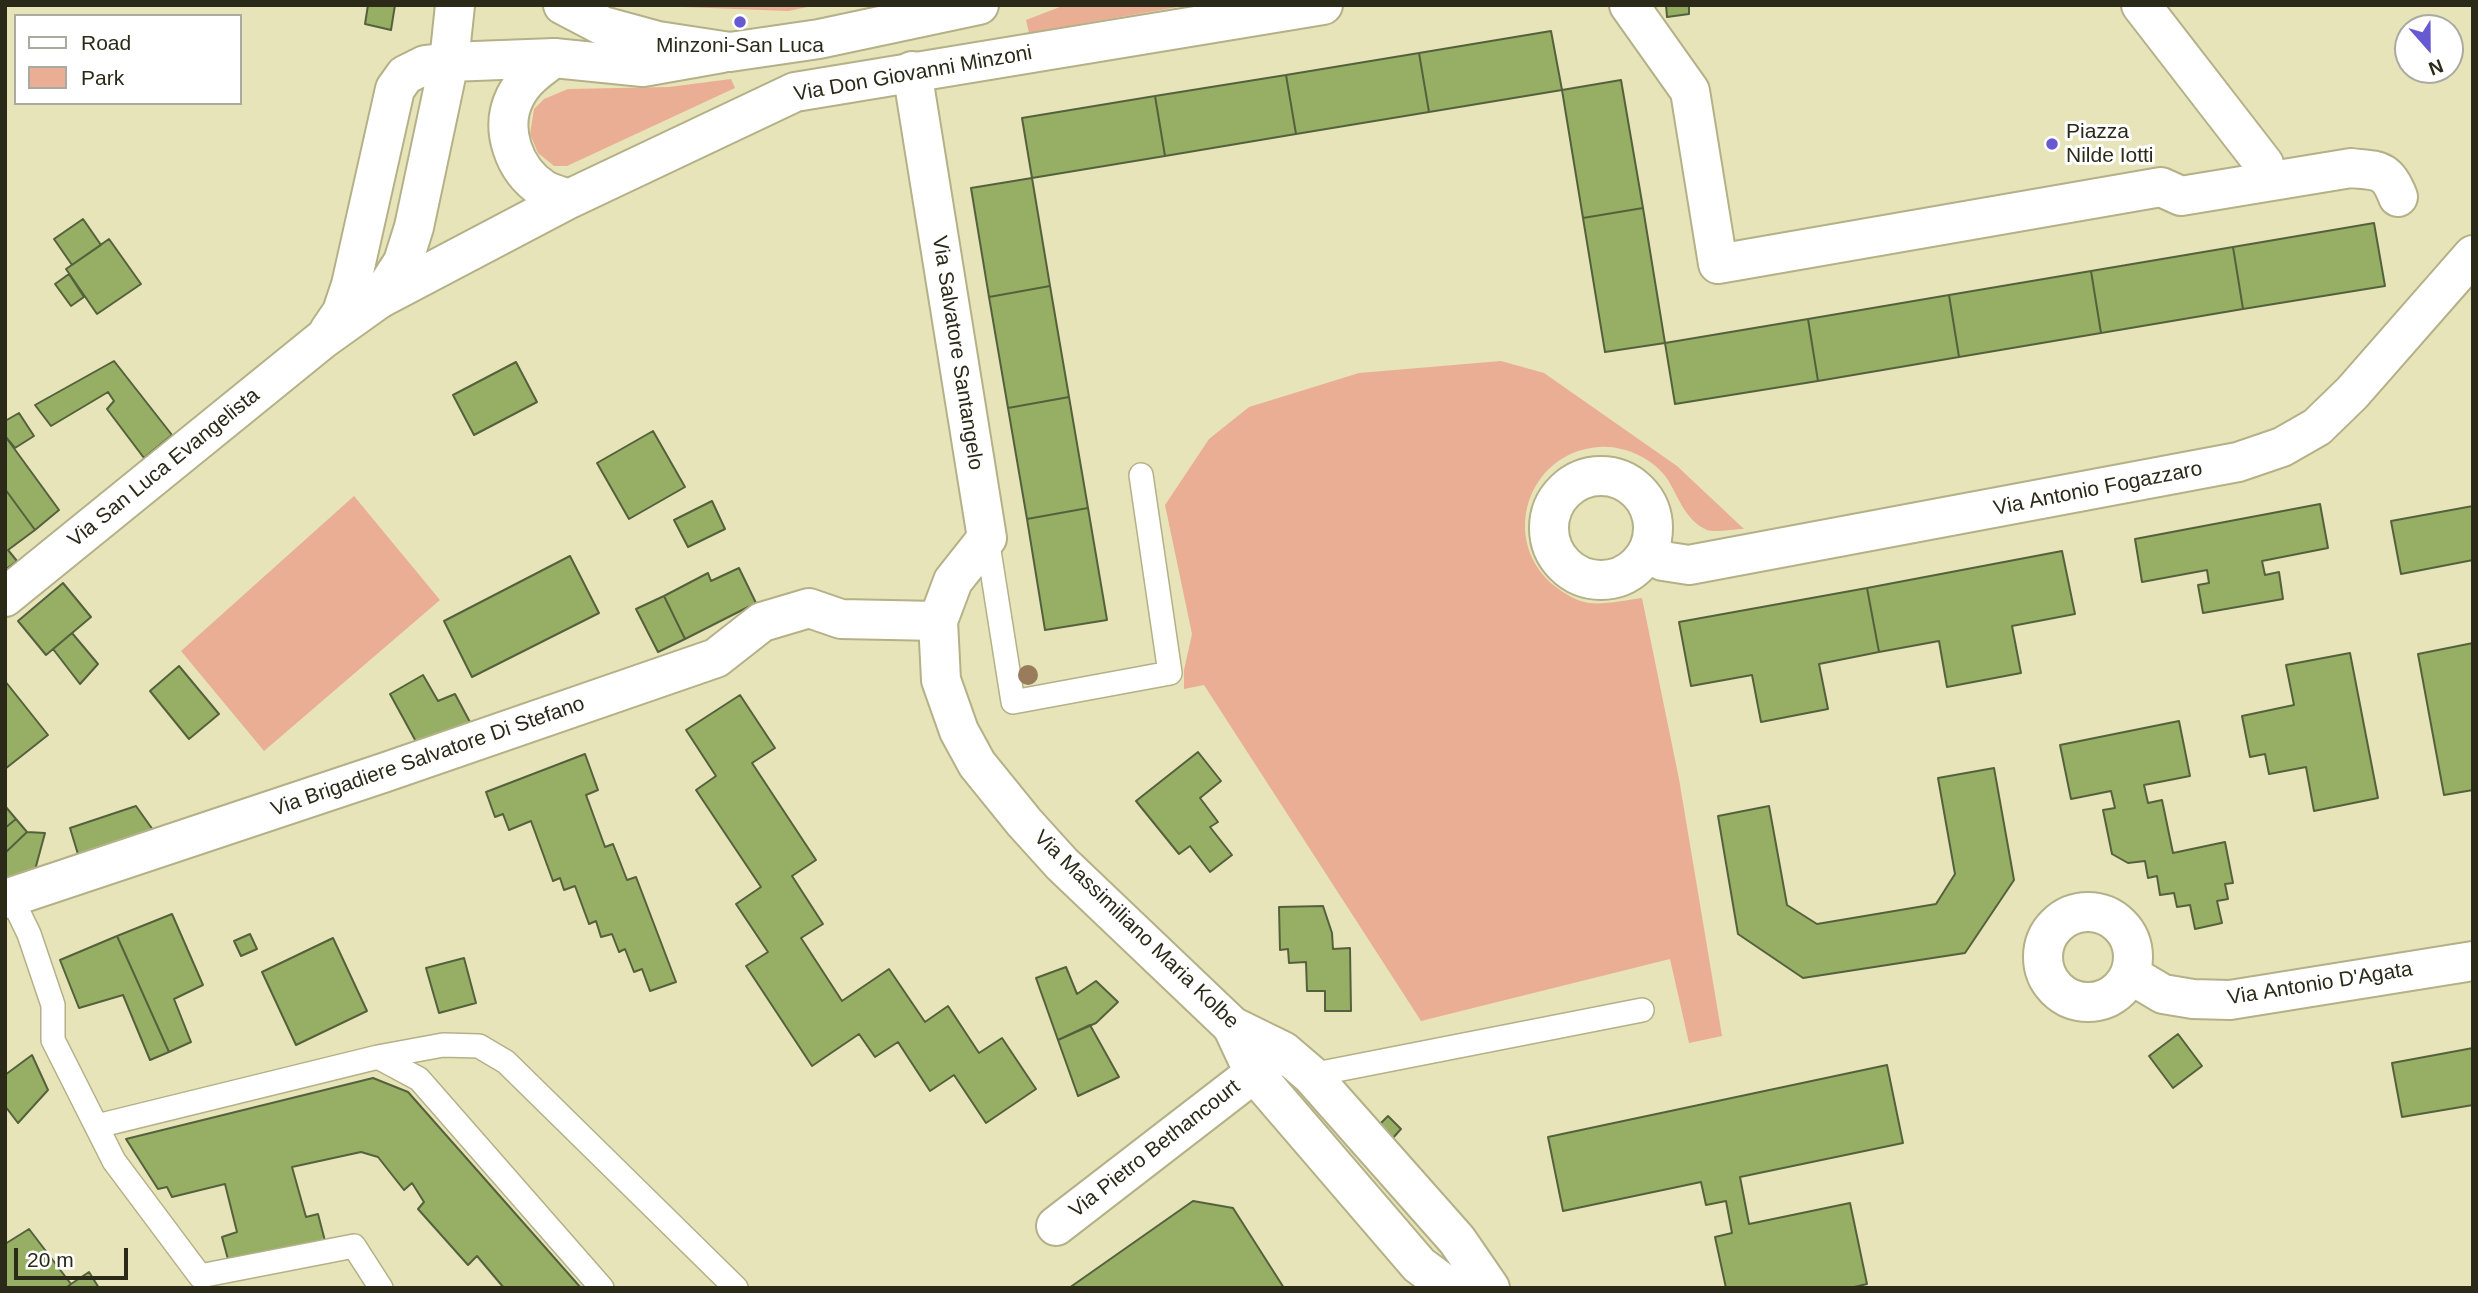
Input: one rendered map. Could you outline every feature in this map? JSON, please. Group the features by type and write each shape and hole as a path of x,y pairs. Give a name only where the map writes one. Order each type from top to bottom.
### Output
{"street":[{"path":"323,339 379,299 403,262 414,227 449,62 455,5"},
{"path":"563,5 603,26 658,41 730,52"},
{"path":"323,339 342,312 351,285 396,89 405,75 425,65 449,62 554,58 643,67 819,39 979,5"},
{"name":"Via Don Giovanni Minzoni","path":"379,299 569,199 795,92 1323,5"},
{"path":"1629,5 1690,91 1718,264 2161,187 2181,196 2351,168 2379,171 2392,180 2398,197"},
{"path":"2141,5 2264,164 2269,180"},
{"path":"554,58 530,76 514,98 509,123 512,150 524,173 544,190 569,199"},
{"name":"Via Salvatore Santangelo","path":"912,71 987,538"},
{"name":"Via Antonio Fogazzaro","path":"1649,548 1663,561 1689,565 2238,462 2282,447 2317,426 2351,394 2473,255"},
{"name":"Via San Luca Evangelista","path":"5,597 323,339"},
{"path":"938,621 953,581 987,538"},
{"name":"Via Brigadiere Salvatore Di Stefano","path":"8,898 396,769 716,658 762,622 809,608 841,620 938,621"},
{"name":"Via Massimiliano Maria Kolbe","path":"938,621 941,680 959,731 977,764 1024,822 1062,864 1232,1026 1282,1066 1457,1240 1490,1288"},
{"name":"Via Antonio D'Agata","path":"2130,975 2163,993 2193,999 2230,1000 2473,961"},
{"path":"1282,1066 1419,1265 1450,1288"},
{"name":"Via Pietro Bethancourt","path":"1056,1226 1282,1066"}],"lane":[{"path":"987,538 1013,702 1170,673 1141,475"},
{"path":"8,898 29,934 53,1005 53,1040 114,1161 200,1276 354,1246 381,1288"},
{"path":"1282,1066 1642,1010"},
{"path":"97,1126 378,1057 443,1045 479,1046 506,1062 736,1288"},
{"path":"378,1057 419,1079 602,1288"}],"green space":[{"path":"631,5 817,5 788,11"},
{"path":"1065,5 1189,5 1029,33 1026,20"},
{"path":"731,79 735,88 567,166 554,166 538,153 530,134 534,109 544,99 568,89 669,87"},
{"path":"1501,361 1544,373 1677,466 1744,529 1711,531 1699,526 1688,515 1662,472 1638,455 1609,447 1574,453 1554,465 1538,482 1529,502 1525,524 1528,547 1538,568 1563,592 1589,603 1642,598 1679,779 1722,1036 1689,1043 1670,959 1421,1021 1204,685 1184,689 1184,670 1192,634 1165,505 1209,439 1249,407 1359,373"},
{"path":"354,496 440,600 264,751 181,651"}],"building":[{"path":"368,5 395,5 391,30 365,24"},
{"path":"1666,5 1689,5 1689,14 1667,17"},
{"path":"1551,31 1562,90 1429,112 1419,53"},
{"path":"1419,53 1429,112 1296,134 1286,75"},
{"path":"1286,75 1296,134 1165,156 1155,96"},
{"path":"1621,80 1643,208 1583,218 1562,90"},
{"path":"1155,96 1165,156 1032,178 1022,118"},
{"path":"1032,178 1050,286 989,297 971,188"},
{"path":"1643,208 1665,343 1605,352 1583,218"},
{"path":"83,219 101,245 72,265 54,239"},
{"path":"2374,223 2385,286 2243,309 2233,247"},
{"path":"109,239 141,284 97,314 66,269"},
{"path":"2233,247 2243,309 2101,333 2091,271"},
{"path":"2091,271 2101,333 1959,357 1949,295"},
{"path":"69,274 84,297 71,306 55,284"},
{"path":"1050,286 1069,397 1008,408 989,297"},
{"path":"1949,295 1959,357 1818,381 1808,319"},
{"path":"1808,319 1818,381 1675,404 1665,343"},
{"path":"114,361 172,435 144,458 107,409 114,401 108,392 51,426 35,405"},
{"path":"516,362 537,402 474,435 453,395"},
{"path":"1069,397 1088,508 1027,519 1008,408"},
{"path":"19,413 34,436 15,448 5,436 5,421"},
{"path":"653,431 685,487 629,519 597,463"},
{"path":"5,436 59,510 35,530 5,489"},
{"path":"5,489 35,530 8,550 17,561 5,570"},
{"path":"712,501 725,529 688,547 674,520"},
{"path":"2320,504 2328,548 2262,561 2265,575 2279,572 2283,599 2203,613 2198,585 2209,583 2207,570 2142,582 2135,539"},
{"path":"2473,506 2473,560 2401,574 2391,521"},
{"path":"1088,508 1107,620 1045,630 1027,519"},
{"path":"2062,551 2075,614 2012,626 2021,673 1947,687 1939,641 1879,652 1867,588"},
{"path":"570,556 599,613 472,677 444,621"},
{"path":"739,568 756,603 685,639 664,596 708,573 711,581"},
{"path":"63,583 91,617 46,655 18,621"},
{"path":"1867,588 1879,652 1819,664 1828,709 1761,722 1752,675 1691,686 1679,622"},
{"path":"664,596 685,639 658,652 636,609"},
{"path":"72,633 98,664 80,684 53,649"},
{"path":"2473,643 2473,790 2444,795 2418,654"},
{"path":"2350,653 2378,798 2314,811 2306,767 2269,774 2265,754 2250,757 2242,716 2294,705 2286,665"},
{"path":"179,666 219,714 189,739 150,691"},
{"path":"423,675 438,701 455,694 471,724 419,747 390,694"},
{"path":"5,681 48,735 5,769"},
{"path":"740,695 775,748 752,763 816,860 792,876 823,924 801,938 842,1001 889,969 925,1022 948,1006 979,1053 1002,1038 1036,1089 986,1123 954,1075 930,1091 898,1042 875,1057 859,1034 812,1066 746,966 768,952 736,904 761,887 696,790 716,776 686,730"},
{"path":"2179,721 2190,776 2144,785 2148,803 2162,800 2173,853 2225,842 2233,883 2225,884 2228,899 2217,901 2222,923 2195,929 2190,905 2177,907 2174,893 2160,895 2157,876 2148,878 2145,861 2128,863 2112,854 2103,810 2115,808 2111,791 2071,799 2060,745"},
{"path":"1198,752 1221,781 1200,798 1218,822 1210,827 1232,855 1210,872 1190,846 1179,854 1136,801"},
{"path":"585,754 598,790 586,795 605,847 613,844 627,880 636,877 676,982 650,991 642,969 634,972 625,949 619,952 612,934 601,937 596,921 589,924 575,886 564,890 560,878 553,881 531,821 509,830 503,814 495,817 486,792"},
{"path":"1994,768 2014,880 1965,953 1803,978 1738,934 1718,816 1769,806 1787,905 1817,924 1936,904 1955,874 1938,778"},
{"path":"5,806 16,819 5,828"},
{"path":"136,806 158,837 81,864 70,828"},
{"path":"16,819 27,832 5,853 5,828"},
{"path":"27,832 45,833 32,881 5,890 5,853"},
{"path":"1323,906 1332,933 1333,949 1350,948 1351,1011 1325,1011 1325,991 1307,991 1306,962 1289,963 1288,949 1280,950 1279,907"},
{"path":"172,914 203,985 174,999 191,1042 169,1052 117,936"},
{"path":"250,934 257,949 241,956 234,941"},
{"path":"117,936 169,1052 150,1060 123,995 79,1008 60,960"},
{"path":"333,938 367,1011 296,1045 262,972"},
{"path":"464,958 476,1003 439,1013 426,968"},
{"path":"1066,967 1077,994 1096,981 1118,1002 1096,1023 1058,1040 1036,978"},
{"path":"1090,1025 1119,1077 1078,1096 1058,1040"},
{"path":"2178,1034 2202,1066 2173,1088 2149,1056"},
{"path":"2473,1048 2473,1105 2402,1117 2392,1063"},
{"path":"32,1055 48,1090 18,1123 5,1106 5,1075"},
{"path":"1887,1065 1903,1143 1740,1177 1749,1224 1850,1203 1867,1284 1850,1288 1726,1288 1715,1237 1732,1233 1726,1201 1706,1205 1701,1182 1563,1211 1548,1137"},
{"path":"373,1078 408,1092 581,1288 504,1288 477,1256 468,1265 418,1209 424,1202 412,1183 404,1190 378,1157 361,1152 292,1167 306,1217 318,1214 325,1241 229,1263 222,1237 237,1232 225,1184 172,1197 167,1187 158,1189 126,1139"},
{"path":"1388,1116 1401,1129 1392,1139 1378,1126"},
{"path":"1193,1201 1233,1208 1284,1288 1069,1288"},
{"path":"29,1229 71,1284 66,1288 5,1288 5,1244"},
{"path":"89,1272 99,1288 66,1288 71,1284"}],"place":[{"name":"Minzoni-San Luca","path":"740,22"},
{"name":"Piazza Nilde Iotti","path":"2052,144"}]}
